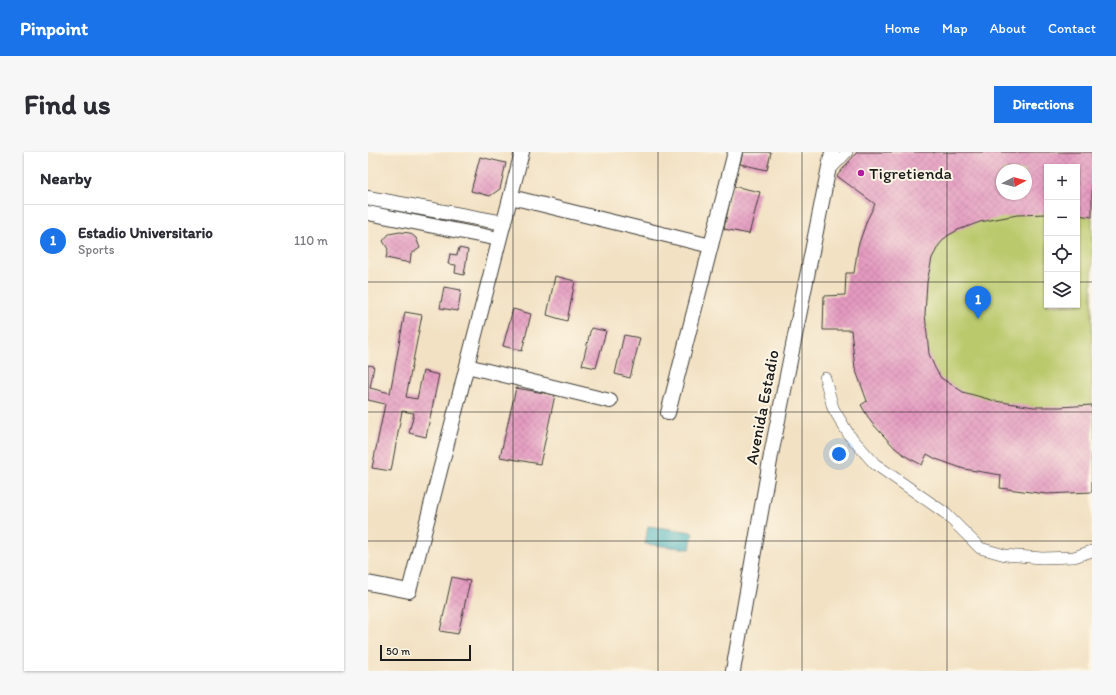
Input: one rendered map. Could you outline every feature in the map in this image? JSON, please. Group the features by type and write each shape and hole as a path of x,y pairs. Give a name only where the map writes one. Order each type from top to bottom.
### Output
{"street":[{"path":"368,583 409,591 522,152"},
{"path":"668,412 735,152"},
{"name":"Avenida Estadio","path":"733,671 771,455 832,152"},
{"path":"828,172 847,152"},
{"path":"510,197 711,246"},
{"path":"368,198 504,223"},
{"path":"368,213 499,239"},
{"path":"467,366 610,401"},
{"path":"825,378 833,408 849,435 875,464 945,514 980,548 1005,555 1042,558 1074,557 1092,551"}],"green space":[{"path":"1092,152 1092,466 971,459 874,234 901,187 996,170 996,200 1032,200 1032,164 1027,164"}],"water":[{"path":"648,526 693,532 690,549 645,544"}],"building":[{"path":"743,152 771,152 767,170 740,164"},
{"path":"857,152 1092,152 1092,217 1080,215 1080,164 1044,164 1044,214 1017,215 980,222 958,230 947,236 939,245 932,258 927,282 925,314 929,354 935,368 941,378 963,392 995,401 1034,407 1092,405 1092,492 1046,494 1000,488 1001,475 964,469 936,459 927,454 922,465 907,457 895,448 871,422 861,405 867,401 855,368 851,330 823,330 824,296 845,295 846,273 854,273 858,246 867,220 875,204 837,176"},
{"path":"480,157 506,163 500,189 490,196 471,191"},
{"path":"733,186 760,192 749,234 724,229"},
{"path":"400,232 410,233 416,238 420,248 411,254 410,263 386,258 388,249 383,241 389,234"},
{"path":"459,248 468,250 464,275 455,273 456,265 448,264 450,254 457,255"},
{"path":"555,276 575,281 567,321 547,315"},
{"path":"444,287 461,290 458,311 440,308"},
{"path":"513,309 531,314 522,351 503,346"},
{"path":"405,312 422,315 406,397 417,399 423,371 439,375 426,437 409,433 414,413 402,411 391,471 372,468 385,404 368,400 368,365 374,366 370,388 390,393"},
{"path":"591,328 606,331 596,368 582,365"},
{"path":"624,335 640,338 630,378 615,374"},
{"path":"516,388 555,395 540,464 500,457"},
{"path":"452,577 470,581 458,634 440,631"}],"place":[{"name":"Tigretienda","path":"861,173"},
{"name":"Estadio Universitario","path":"978,319"}]}
